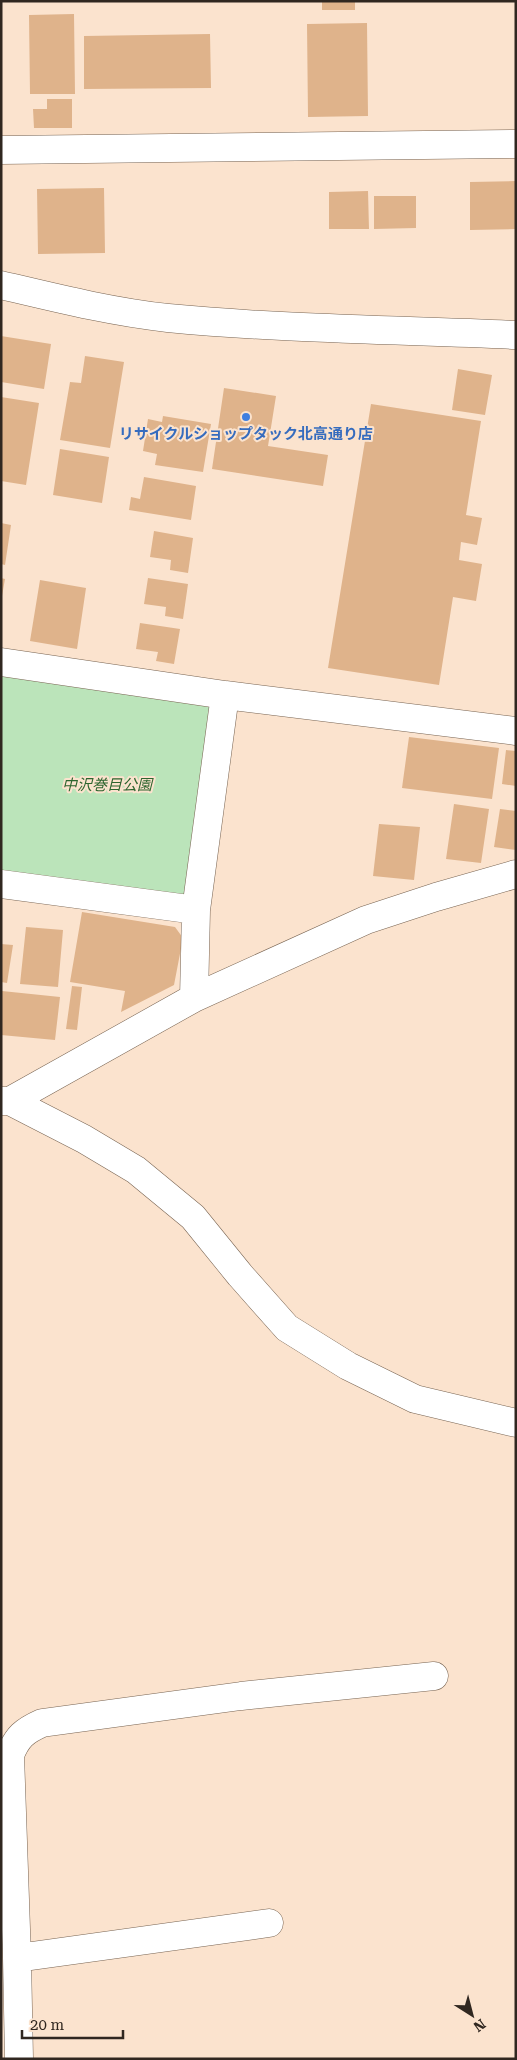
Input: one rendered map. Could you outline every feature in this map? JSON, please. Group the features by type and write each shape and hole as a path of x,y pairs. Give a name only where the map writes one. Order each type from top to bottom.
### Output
{"street":[{"path":"1,150 516,144"},
{"path":"1,285 73,302 166,318 267,325 516,336"},
{"path":"1,662 225,695 516,731"},
{"path":"194,998 196,910 225,695"},
{"path":"6,1101 194,998 366,920 516,874"},
{"path":"1,884 196,910"},
{"path":"6,1101 84,1139 136,1170 193,1216 240,1275 287,1328 348,1366 415,1399 516,1423"},
{"path":"19,2059 10,1755 15,1743 26,1730 42,1723 241,1696 434,1676"},
{"path":"17,1958 269,1923"}],"green space":[{"name":"中沢巻目公園","path":"1,662 225,695 196,910 1,884"}],"building":[{"path":"322,1 355,1 355,10 322,10"},
{"path":"74,14 75,94 30,94 29,15"},
{"path":"367,23 368,116 308,117 307,24"},
{"path":"210,34 211,88 84,89 84,36"},
{"path":"47,99 72,99 72,128 34,128 33,109 47,109"},
{"path":"516,181 516,229 470,230 470,182"},
{"path":"104,188 105,253 38,254 37,189"},
{"path":"368,191 369,229 329,229 329,192"},
{"path":"374,196 416,196 416,228 374,229"},
{"path":"1,336 51,344 44,389 1,382"},
{"path":"85,356 124,362 110,448 60,440 70,382 81,383"},
{"path":"458,369 492,375 485,415 452,410"},
{"name":"リサイクルショップタック北高通り店","path":"224,388 276,396 268,446 328,455 323,486 212,469"},
{"path":"1,397 39,403 26,485 1,481"},
{"path":"371,404 481,421 466,515 482,518 477,545 461,542 459,560 482,564 476,601 453,597 439,685 328,668"},
{"path":"163,416 211,424 203,472 155,465 157,454 143,451 148,419 162,422"},
{"path":"60,449 109,457 102,503 53,495"},
{"path":"144,477 196,486 191,520 129,510 131,497 140,499"},
{"path":"1,523 11,525 5,565 1,564"},
{"path":"154,531 193,538 188,573 170,570 171,560 150,557"},
{"path":"1,578 5,579 2,596 1,596"},
{"path":"148,578 188,584 183,619 165,616 166,607 144,604"},
{"path":"40,580 86,588 77,649 30,641"},
{"path":"140,623 180,629 174,664 156,661 158,652 136,649"},
{"path":"409,737 499,748 492,799 402,788"},
{"path":"506,750 516,751 516,786 502,784"},
{"path":"454,804 489,809 481,863 446,859"},
{"path":"500,809 516,811 516,850 494,847"},
{"path":"379,824 420,827 414,880 373,876"},
{"path":"82,912 175,927 183,938 174,985 121,1012 125,991 70,982"},
{"path":"26,927 63,930 58,987 20,984"},
{"path":"1,944 13,945 7,983 1,982"},
{"path":"72,986 82,987 77,1030 66,1029"},
{"path":"2,991 60,997 55,1040 1,1035"}],"place":[{"name":"リサイクルショップタック北高通り店","path":"246,417"}]}
